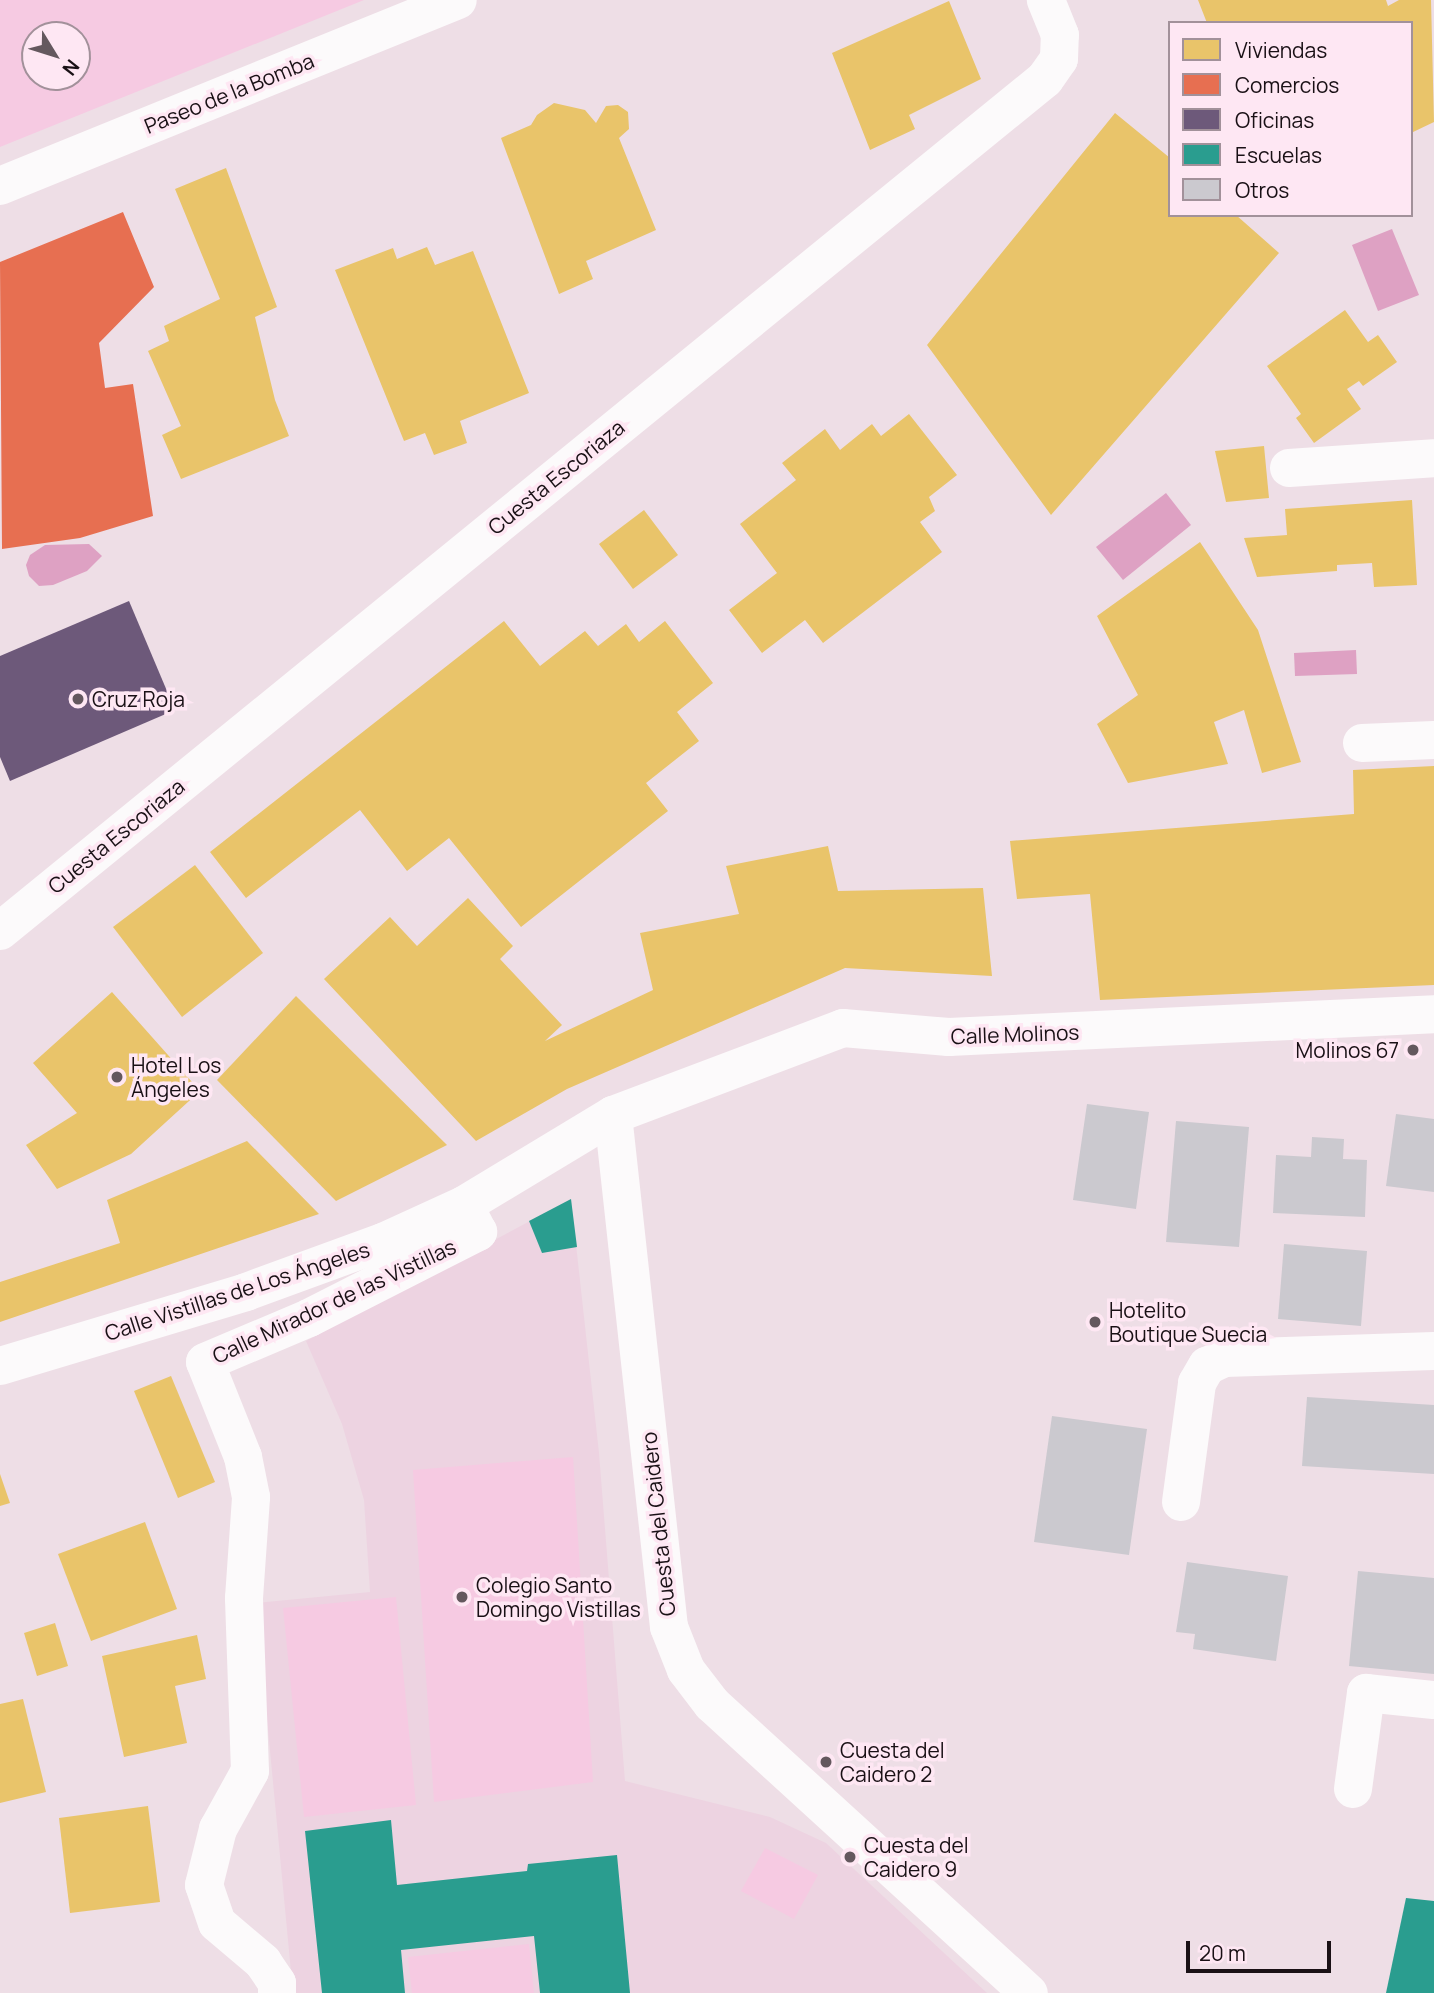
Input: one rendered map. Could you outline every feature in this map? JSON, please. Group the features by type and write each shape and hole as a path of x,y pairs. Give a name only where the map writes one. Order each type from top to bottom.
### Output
{"main road":[{"name":"Paseo de la Bomba","path":"0,186 458,0"},
{"name":"Cuesta Escoriaza","path":"0,931 1045,79 1059,59 1060,35 1046,0"},
{"path":"1289,468 1434,458"},
{"path":"1362,743 1434,740"},
{"name":"Calle Molinos","path":"612,1115 843,1028 948,1037 1434,1014"},
{"name":"Calle Vistillas de Los Ángeles","path":"0,1367 246,1292 383,1242 464,1205 612,1115"},
{"name":"Cuesta del Caidero","path":"612,1115 669,1627 686,1670 712,1704 1029,1993"},
{"name":"Calle Mirador de las Vistillas","path":"277,1993 277,1983 263,1962 217,1923 204,1885 218,1829 250,1771 244,1598 251,1497 243,1457 205,1362 309,1318 478,1231 464,1205"},
{"path":"1181,1502 1197,1383 1207,1366 1224,1358 1434,1352"},
{"path":"1353,1789 1366,1693 1434,1700"}],"shaded area":[{"path":"0,0 364,0 0,147"},
{"path":"1392,229 1419,295 1378,311 1352,245"},
{"path":"1166,493 1191,525 1123,580 1096,547"},
{"path":"89,544 102,556 87,571 53,585 39,586 29,576 26,565 30,555 45,545"},
{"path":"1356,650 1357,674 1295,676 1294,653"},
{"name":"Colegio Santo Domingo Vistillas","path":"571,1199 599,1453 625,1781 770,1817 826,1843 987,1993 293,1993 256,1603 370,1592 364,1500 342,1424 306,1341"},
{"path":"573,1457 593,1782 434,1802 413,1470"},
{"path":"396,1597 416,1805 304,1817 283,1608"},
{"path":"765,1848 818,1875 794,1919 741,1891"},
{"path":"529,1944 534,1993 412,1993 408,1957"}],"building: Viviendas":[{"path":"1198,0 1386,0 1388,6 1399,0 1431,0 1434,122 1413,132 1413,21 1206,21"},
{"path":"949,1 981,79 909,115 915,129 870,150 832,53"},
{"path":"554,103 585,110 596,123 606,106 618,105 628,112 629,129 619,138 656,230 586,261 593,279 559,294 501,138 531,125 537,115"},
{"path":"1115,113 1168,156 1168,217 1238,217 1279,253 1051,515 927,345"},
{"path":"226,168 277,307 255,317 275,400 289,436 181,479 162,435 181,426 148,351 169,341 164,326 220,299 175,189"},
{"path":"427,247 435,265 473,251 529,393 460,421 467,443 434,455 425,433 404,441 335,270 393,248 397,259"},
{"path":"1345,310 1368,342 1378,335 1397,362 1363,386 1359,381 1347,389 1361,409 1314,443 1296,418 1301,414 1267,366"},
{"path":"909,414 957,475 929,497 935,511 920,522 942,552 823,643 805,620 762,653 729,610 777,573 740,524 796,480 782,463 825,429 840,450 872,424 881,436"},
{"path":"1264,446 1269,498 1226,502 1215,451"},
{"path":"1412,500 1417,585 1374,587 1372,563 1337,565 1337,571 1257,577 1244,538 1287,535 1285,509"},
{"path":"644,510 678,555 633,589 599,544"},
{"path":"1200,542 1258,630 1301,762 1262,773 1244,710 1214,722 1228,764 1128,783 1097,724 1138,695 1097,616"},
{"path":"504,621 540,666 585,631 598,646 626,624 639,642 665,621 713,683 677,712 699,741 646,783 668,811 521,927 449,838 407,871 360,810 246,898 210,852"},
{"path":"1434,766 1434,985 1100,1000 1090,894 1017,899 1010,841 1354,814 1353,770"},
{"path":"828,846 838,891 983,888 992,976 845,968 567,1089 476,1141 324,979 390,917 417,946 468,898 513,946 500,959 562,1025 545,1041 653,990 640,933 739,914 726,866"},
{"path":"195,865 263,953 182,1017 113,927"},
{"name":"Hotel Los Ángeles","path":"112,992 200,1091 131,1154 57,1189 26,1145 77,1113 33,1063"},
{"path":"296,996 447,1145 336,1201 217,1080"},
{"path":"247,1141 319,1214 0,1322 0,1282 120,1243 107,1200"},
{"path":"171,1376 215,1482 178,1498 134,1391"},
{"path":"0,1474 10,1503 0,1506"},
{"path":"145,1522 177,1609 91,1641 58,1554"},
{"path":"55,1623 68,1666 37,1676 24,1633"},
{"path":"197,1635 206,1679 175,1686 187,1743 124,1757 102,1656"},
{"path":"23,1699 46,1792 0,1803 0,1704"},
{"path":"148,1806 160,1902 70,1913 59,1818"}],"building: Comercios":[{"path":"123,212 154,287 99,343 105,388 133,384 153,516 80,538 2,549 0,262"}],"building: Oficinas":[{"path":"129,601 175,710 10,781 0,757 0,656"}],"building: Escuelas":[{"path":"571,1199 577,1247 542,1253 529,1221"},
{"path":"391,1820 397,1885 527,1871 528,1864 617,1855 630,1993 540,1993 534,1936 401,1950 405,1993 322,1993 305,1831"},
{"path":"1406,1898 1434,1901 1434,1993 1386,1993"}],"building: Otros":[{"path":"1087,1104 1149,1112 1136,1209 1073,1200"},
{"path":"1396,1114 1434,1119 1434,1192 1386,1186"},
{"path":"1176,1121 1249,1127 1239,1247 1166,1242"},
{"path":"1312,1137 1344,1139 1343,1159 1367,1160 1365,1217 1273,1213 1276,1155 1311,1157"},
{"path":"1284,1244 1367,1251 1361,1326 1278,1319"},
{"path":"1307,1397 1434,1405 1434,1474 1302,1466"},
{"path":"1052,1416 1147,1429 1129,1555 1034,1542"},
{"path":"1187,1562 1288,1576 1276,1661 1193,1649 1195,1634 1176,1632"},
{"path":"1358,1571 1434,1578 1434,1674 1349,1666"}],"place":[{"name":"Cruz Roja","path":"78,699"},
{"name":"Molinos 67","path":"1413,1050"},
{"name":"Hotel Los Ángeles","path":"117,1077"},
{"name":"Hotelito Boutique Suecia","path":"1095,1322"},
{"name":"Colegio Santo Domingo Vistillas","path":"462,1597"},
{"name":"Cuesta del Caidero 2","path":"826,1762"},
{"name":"Cuesta del Caidero 9","path":"850,1857"}]}
